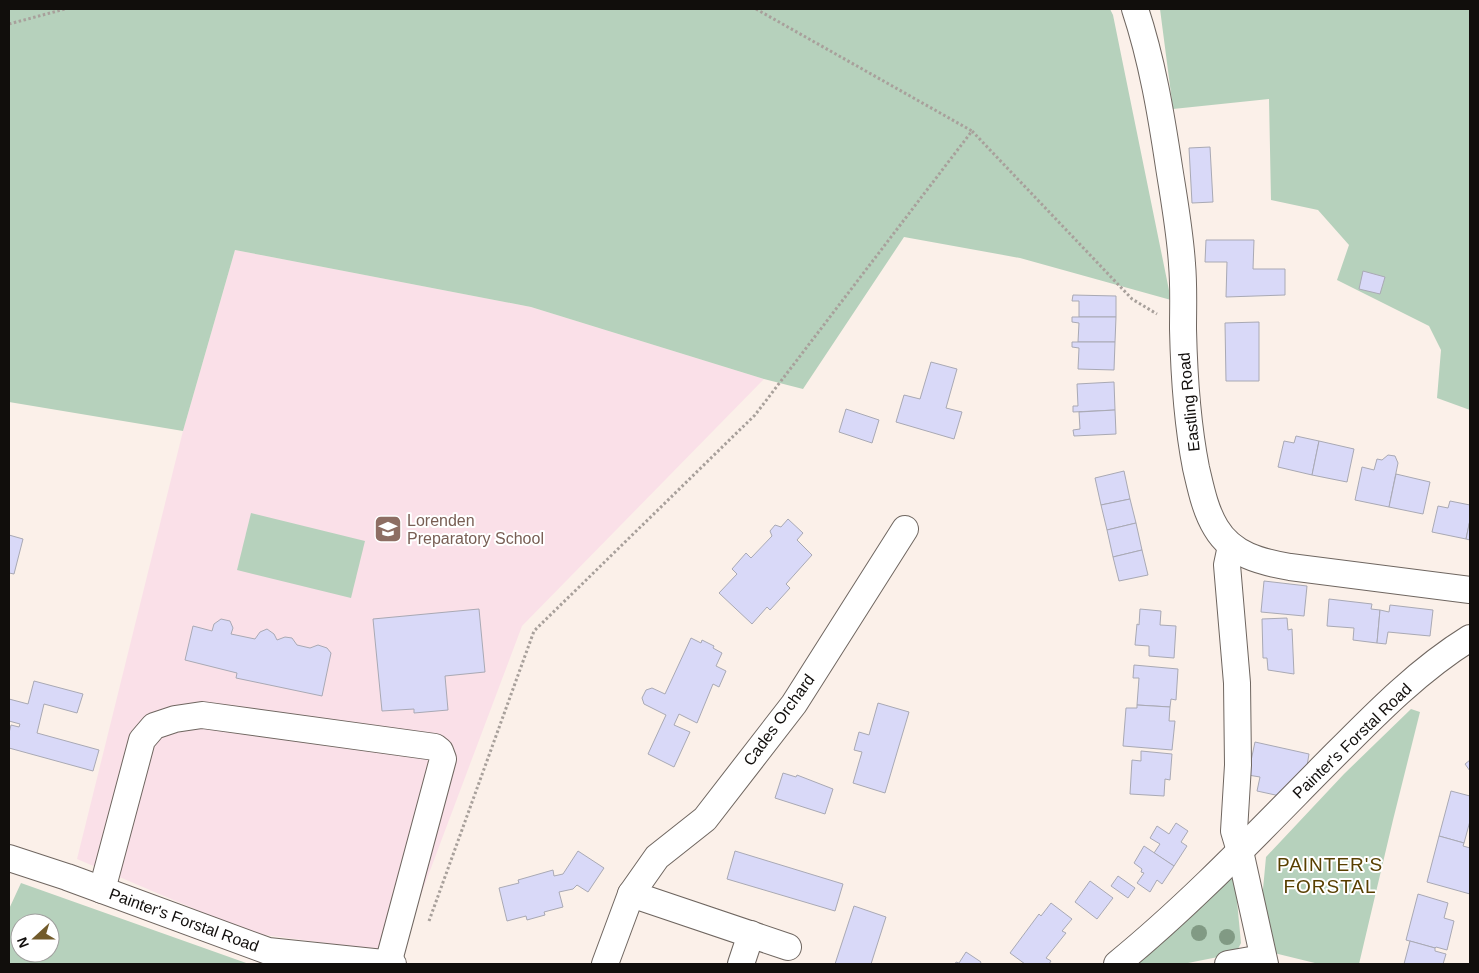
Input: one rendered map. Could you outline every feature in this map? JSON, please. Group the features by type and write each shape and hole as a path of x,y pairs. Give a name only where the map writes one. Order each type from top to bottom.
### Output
{"street":[{"name":"Eastling Road","path":"1135,9 1150,64 1163,128 1174,201 1183,266 1183,330 1188,417 1199,481 1211,518 1224,540 1251,558 1273,564 1470,590"},
{"name":"Cades Orchard","path":"605,964 631,894 657,857 705,818 794,704 905,529"},
{"path":"1228,964 1263,961 1240,851 1234,831 1238,765 1237,683 1227,565 1231,546"},
{"name":"Painter's Forstal Road","path":"1117,964 1174,914 1240,851 1368,721 1407,685 1470,638"},
{"path":"102,890 142,740 154,726 202,715 435,747 440,751 443,759 388,964"},
{"name":"Painter's Forstal Road","path":"9,858 268,951 393,964"},
{"path":"631,894 788,947"},
{"path":"741,964 751,934"}],"path":[{"path":"9,24 66,9"},
{"path":"756,9 972,131 1132,298 1183,330"},
{"path":"427,927 534,631 755,415 972,131"}],"shaded area":[{"name":"Lorenden Preparatory School","path":"235,250 531,307 764,379 522,626 399,953 251,933 77,859 183,431"}],"green space":[{"path":"9,9 1110,9 1113,15 1171,300 1020,258 904,237 803,389 764,379 531,307 235,250 183,431 9,402"},
{"path":"1160,9 1470,9 1470,410 1437,398 1441,350 1429,326 1337,280 1349,245 1318,210 1271,200 1269,99 1173,109"},
{"path":"251,513 365,541 351,598 237,570"},
{"path":"1411,709 1420,712 1359,964 1319,964 1270,952 1262,900 1266,857 1344,774"},
{"path":"1227,877 1233,877 1235,880 1241,943 1237,951 1233,954 1183,964 1132,964"},
{"path":"21,883 249,964 9,964 9,909"}],"building":[{"path":"1210,147 1213,202 1192,203 1189,148"},
{"path":"1206,240 1254,240 1253,269 1285,269 1285,295 1226,297 1227,262 1205,262"},
{"path":"1363,271 1385,277 1380,294 1359,289"},
{"path":"1073,295 1116,296 1116,317 1079,317 1079,301 1072,301"},
{"path":"1072,317 1116,317 1115,342 1078,342 1079,323 1072,322"},
{"path":"1259,322 1259,381 1226,381 1225,323"},
{"path":"1072,342 1115,342 1114,370 1078,369 1079,348 1072,347"},
{"path":"931,362 957,369 946,408 962,412 954,439 896,422 904,395 920,399"},
{"path":"1114,382 1115,410 1073,412 1073,406 1078,406 1077,384"},
{"path":"846,409 879,420 872,443 839,432"},
{"path":"1115,410 1116,434 1074,436 1073,430 1080,429 1079,412"},
{"path":"1296,436 1319,441 1312,475 1278,467 1284,441 1294,443"},
{"path":"1319,441 1354,449 1347,482 1312,475"},
{"path":"1388,455 1395,456 1398,463 1389,507 1355,500 1362,467 1374,470 1377,459 1382,460"},
{"path":"1124,471 1130,499 1101,505 1095,478"},
{"path":"1396,474 1430,482 1423,514 1389,507"},
{"path":"1130,499 1136,523 1107,530 1101,505"},
{"path":"1450,501 1470,505 1470,520 1466,539 1432,532 1438,506 1448,508"},
{"path":"788,519 803,533 797,540 812,555 786,584 790,588 770,610 767,607 752,624 719,593 737,574 732,569 746,553 751,558 772,536 770,531 775,525 781,527"},
{"path":"1470,520 1470,540 1466,539"},
{"path":"1136,523 1142,550 1113,557 1107,530"},
{"path":"9,535 23,539 14,574 9,573"},
{"path":"1142,550 1148,575 1119,581 1113,557"},
{"path":"1264,581 1307,586 1304,616 1261,612"},
{"path":"1329,599 1372,604 1371,609 1380,610 1377,643 1353,640 1354,628 1327,626"},
{"path":"1390,605 1433,610 1430,636 1388,632 1386,644 1377,643 1380,610 1389,612"},
{"path":"479,609 485,672 445,676 448,710 414,713 414,709 382,711 373,619"},
{"path":"1140,609 1161,611 1160,625 1176,626 1174,658 1149,656 1149,646 1135,645"},
{"path":"1287,618 1288,630 1292,629 1294,674 1268,670 1267,658 1263,658 1262,619"},
{"path":"221,619 230,621 233,628 231,634 255,639 260,632 267,629 274,634 277,640 285,637 292,638 297,645 310,648 318,645 327,648 331,653 322,696 236,678 237,673 185,660 193,626 212,631 214,624"},
{"path":"691,638 701,643 702,640 714,646 713,648 722,653 716,666 726,671 719,687 713,684 697,723 679,714 674,725 690,732 674,767 648,754 666,715 644,704 642,698 646,690 652,688 665,694"},
{"path":"1134,665 1178,669 1176,700 1171,699 1170,707 1137,705 1139,678 1133,678"},
{"path":"34,681 83,694 77,713 44,704 37,733 99,750 93,771 9,748 11,725 19,727 20,724 9,721 9,699 28,704"},
{"path":"878,703 909,712 885,793 853,783 862,752 854,750 859,732 869,735"},
{"path":"1137,705 1170,707 1169,721 1175,721 1172,750 1123,746 1126,708 1137,708"},
{"path":"1255,742 1309,754 1307,766 1280,796 1257,791 1260,777 1248,775"},
{"path":"1141,751 1172,754 1170,780 1165,779 1164,796 1130,794 1132,760 1141,761"},
{"path":"1470,760 1470,771 1465,764"},
{"path":"783,773 796,777 797,775 833,789 825,814 775,798"},
{"path":"1451,791 1470,796 1470,821 1464,843 1439,836"},
{"path":"1176,823 1188,831 1181,842 1187,846 1174,866 1154,853 1160,844 1150,838 1157,826 1169,834"},
{"path":"1439,836 1464,843 1463,846 1470,848 1470,894 1427,882"},
{"path":"1144,846 1174,866 1162,884 1157,880 1150,892 1137,883 1144,873 1134,863"},
{"path":"578,851 604,868 588,892 577,885 573,889 559,892 563,907 544,912 545,915 527,920 526,916 507,921 499,888 519,883 518,880 553,870 554,876 563,874"},
{"path":"735,851 843,884 835,911 727,879"},
{"path":"1118,876 1135,888 1128,898 1111,886"},
{"path":"1090,881 1113,898 1097,919 1075,902"},
{"path":"1418,894 1448,903 1444,918 1454,921 1447,950 1406,940"},
{"path":"1051,903 1072,919 1062,931 1066,933 1046,958 1051,961 1049,964 1025,964 1010,953 1039,914 1041,916"},
{"path":"854,906 886,917 871,964 835,964"},
{"path":"1410,941 1435,948 1435,951 1446,954 1443,964 1404,964"},
{"path":"966,952 981,962 980,964 955,964 956,962 959,963"}],"place":[{"name":"Lorenden Preparatory School","path":"388,529"}],"district":[{"name":"PAINTER'S FORSTAL","path":"1330,875"}]}
